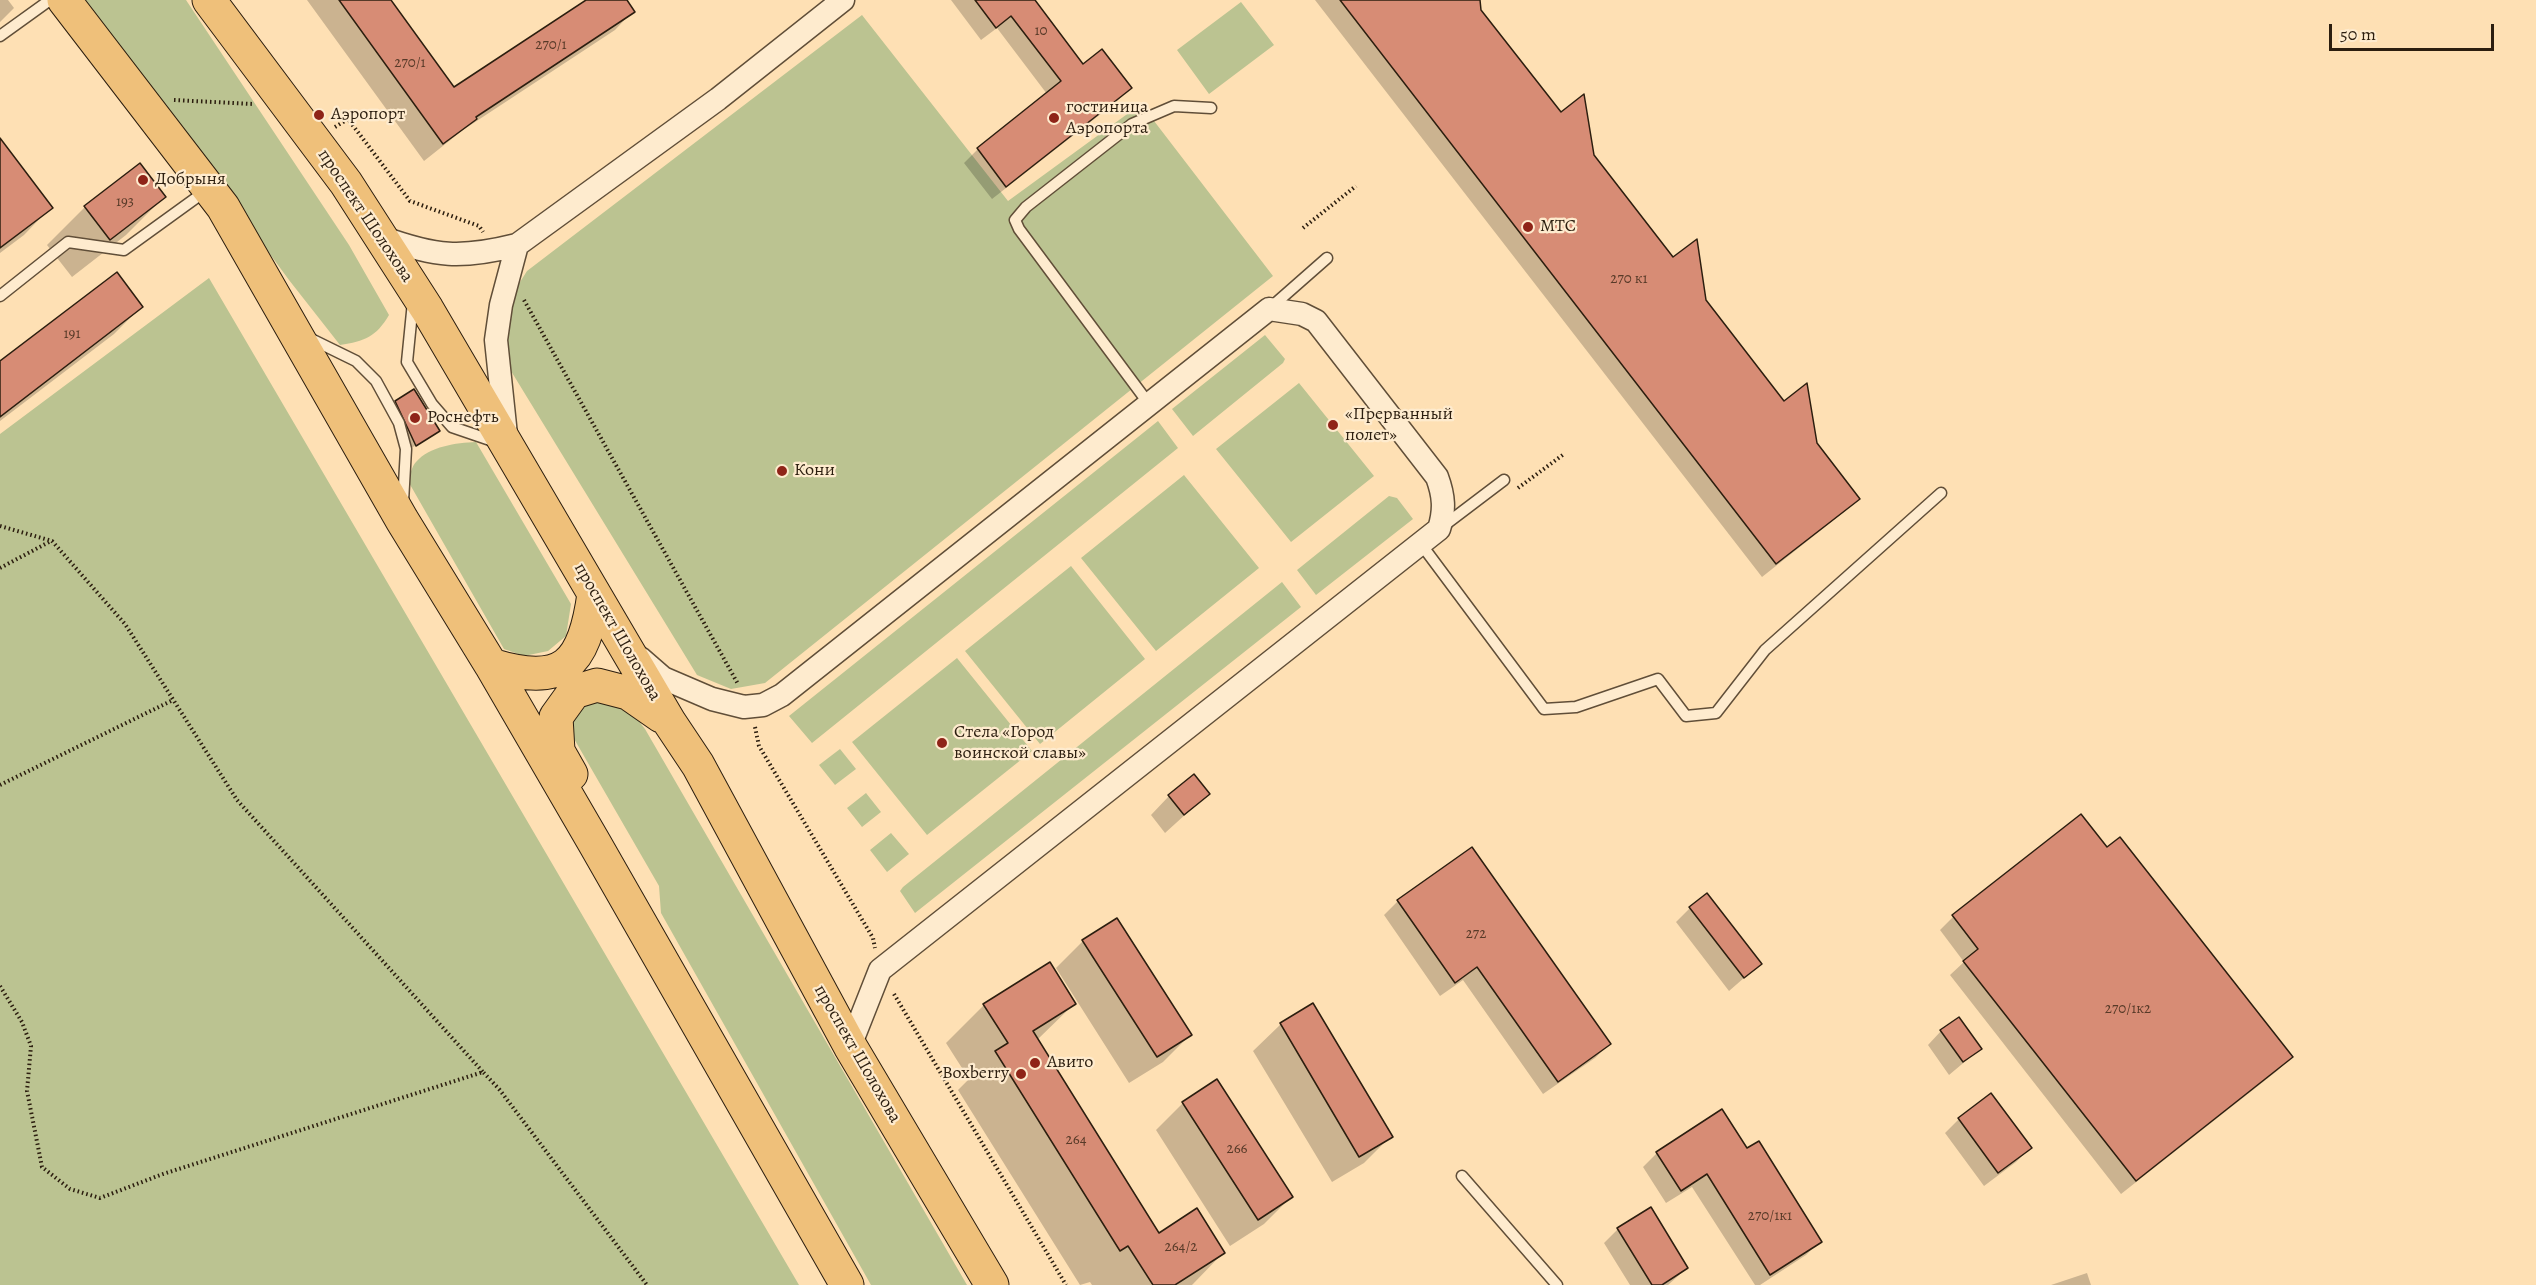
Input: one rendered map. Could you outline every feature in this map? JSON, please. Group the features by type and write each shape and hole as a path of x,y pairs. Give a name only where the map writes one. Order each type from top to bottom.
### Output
{"main road":[{"path":"64,0 223,207 402,520 595,844 847,1285"},
{"name":"проспект Шолохова","path":"209,0 346,183 415,290 670,723 698,765 850,1046 992,1285"},
{"path":"490,665 520,674 543,674 564,667 581,649 590,626 594,594"},
{"path":"595,844 594,818 558,751 556,717 574,692 597,685 628,693 670,723"}],"street":[{"path":"381,237 434,254 456,256 494,251 517,245 718,99 843,0"},
{"path":"507,446 496,340 517,245"},
{"path":"626,646 663,678 712,699 744,707 763,705 782,695 1269,309 1302,314 1316,321 1437,477 1443,494 1444,513 1439,529 880,970 850,1046"}],"lane":[{"path":"0,36 50,0"},
{"path":"1149,404 1019,229 1016,220 1026,207 1132,124 1174,106 1211,108"},
{"path":"0,296 68,242 124,250 209,188"},
{"path":"1269,309 1327,258"},
{"path":"415,290 407,362 432,404 452,427 507,446"},
{"path":"294,331 356,361 376,381 399,423 406,449 402,520"},
{"path":"1439,529 1504,480"},
{"path":"1421,544 1544,709 1576,708 1658,679 1686,716 1716,713 1766,650 1941,493"},
{"path":"1462,1176 1557,1285"}],"path":[{"path":"140,99 288,106"},
{"path":"348,119 410,201 479,226 494,251"},
{"path":"1303,228 1356,186"},
{"path":"509,275 751,706 759,746 873,938 880,970 1066,1285"},
{"path":"1512,492 1564,453"},
{"path":"0,526 52,541 125,624 237,800 483,1072 647,1285"},
{"path":"0,568 52,541"},
{"path":"0,785 173,700"},
{"path":"0,986 21,1022 30,1046 27,1091 42,1167 70,1189 100,1198 163,1174 483,1072"}],"green space":[{"path":"83,0 186,0 349,245 389,315 374,333 363,340 340,345 289,280"},
{"path":"1241,2 1274,45 1209,94 1177,50"},
{"path":"862,15 1008,201 1141,104 1273,276 765,683 731,689 697,675 511,371 502,334 515,290 527,271"},
{"path":"209,278 799,1285 0,1285 0,434"},
{"path":"1265,335 1285,359 1283,363 1193,436 1172,409"},
{"path":"1299,383 1374,476 1291,542 1216,449"},
{"path":"1158,421 1178,448 812,743 789,716"},
{"path":"476,442 571,604 566,636 548,651 524,656 504,649 408,481 415,464 428,452 452,445"},
{"path":"1184,475 1259,568 1156,651 1081,558"},
{"path":"1389,496 1397,498 1413,519 1316,595 1297,570"},
{"path":"1071,566 1145,659 1040,744 965,651"},
{"path":"1282,582 1301,607 915,913 900,891 903,887"},
{"path":"957,658 1032,751 927,835 852,742"},
{"path":"593,700 623,707 645,729 967,1285 871,1285 661,913 659,886 573,737 570,722 577,707"},
{"path":"840,749 856,769 835,785 819,765"},
{"path":"866,793 881,812 862,827 847,808"},
{"path":"891,833 909,854 887,872 870,850"}],"building":[{"path":"339,0 391,0 454,87 586,0 627,0 635,12 476,117 477,119 443,144"},
{"name":"гостиница Аэропорта","path":"975,0 1035,0 1083,64 1102,49 1132,88 1006,187 977,148 1061,81 1011,16 996,28"},
{"path":"1340,0 1480,0 1481,10 1561,112 1584,94 1594,155 1673,257 1697,239 1706,300 1784,401 1807,383 1817,443 1860,499 1776,564"},
{"path":"0,138 53,208 0,248"},
{"path":"140,163 166,197 110,240 84,206"},
{"path":"117,272 143,307 0,417 0,361"},
{"path":"414,389 440,431 416,446 395,401"},
{"path":"1194,774 1210,794 1184,815 1168,795"},
{"path":"2081,814 2107,847 2120,837 2293,1057 2136,1181 1963,961 1978,949 1952,915"},
{"path":"1472,847 1611,1044 1558,1082 1477,967 1455,983 1397,900"},
{"path":"1707,893 1762,964 1744,978 1689,907"},
{"path":"1117,918 1192,1035 1157,1057 1082,940"},
{"path":"1050,962 1076,1004 1033,1031 1159,1233 1197,1208 1225,1253 1175,1285 1153,1285 1128,1246 1120,1251 995,1051 1008,1043 983,1004"},
{"path":"1313,1003 1393,1137 1359,1157 1280,1023"},
{"path":"1959,1017 1982,1049 1963,1062 1940,1030"},
{"path":"1217,1079 1293,1197 1258,1220 1182,1102"},
{"path":"1991,1093 2032,1148 1998,1173 1958,1118"},
{"path":"1722,1109 1747,1148 1759,1141 1822,1242 1770,1275 1707,1174 1681,1191 1656,1152"},
{"path":"1651,1207 1688,1268 1662,1285 1652,1285 1617,1228"}],"place":[{"name":"Аэропорт","path":"319,115"},
{"name":"гостиница Аэропорта","path":"1054,118"},
{"name":"Добрыня","path":"143,180"},
{"name":"МТС","path":"1528,227"},
{"name":"Роснефть","path":"415,418"},
{"name":"«Пpepвaнный пoлeт»","path":"1333,425"},
{"name":"Кони","path":"782,471"},
{"name":"Стела «Город воинской славы»","path":"942,743"},
{"name":"Авито","path":"1035,1063"},
{"name":"Boxberry","path":"1021,1074"}]}
